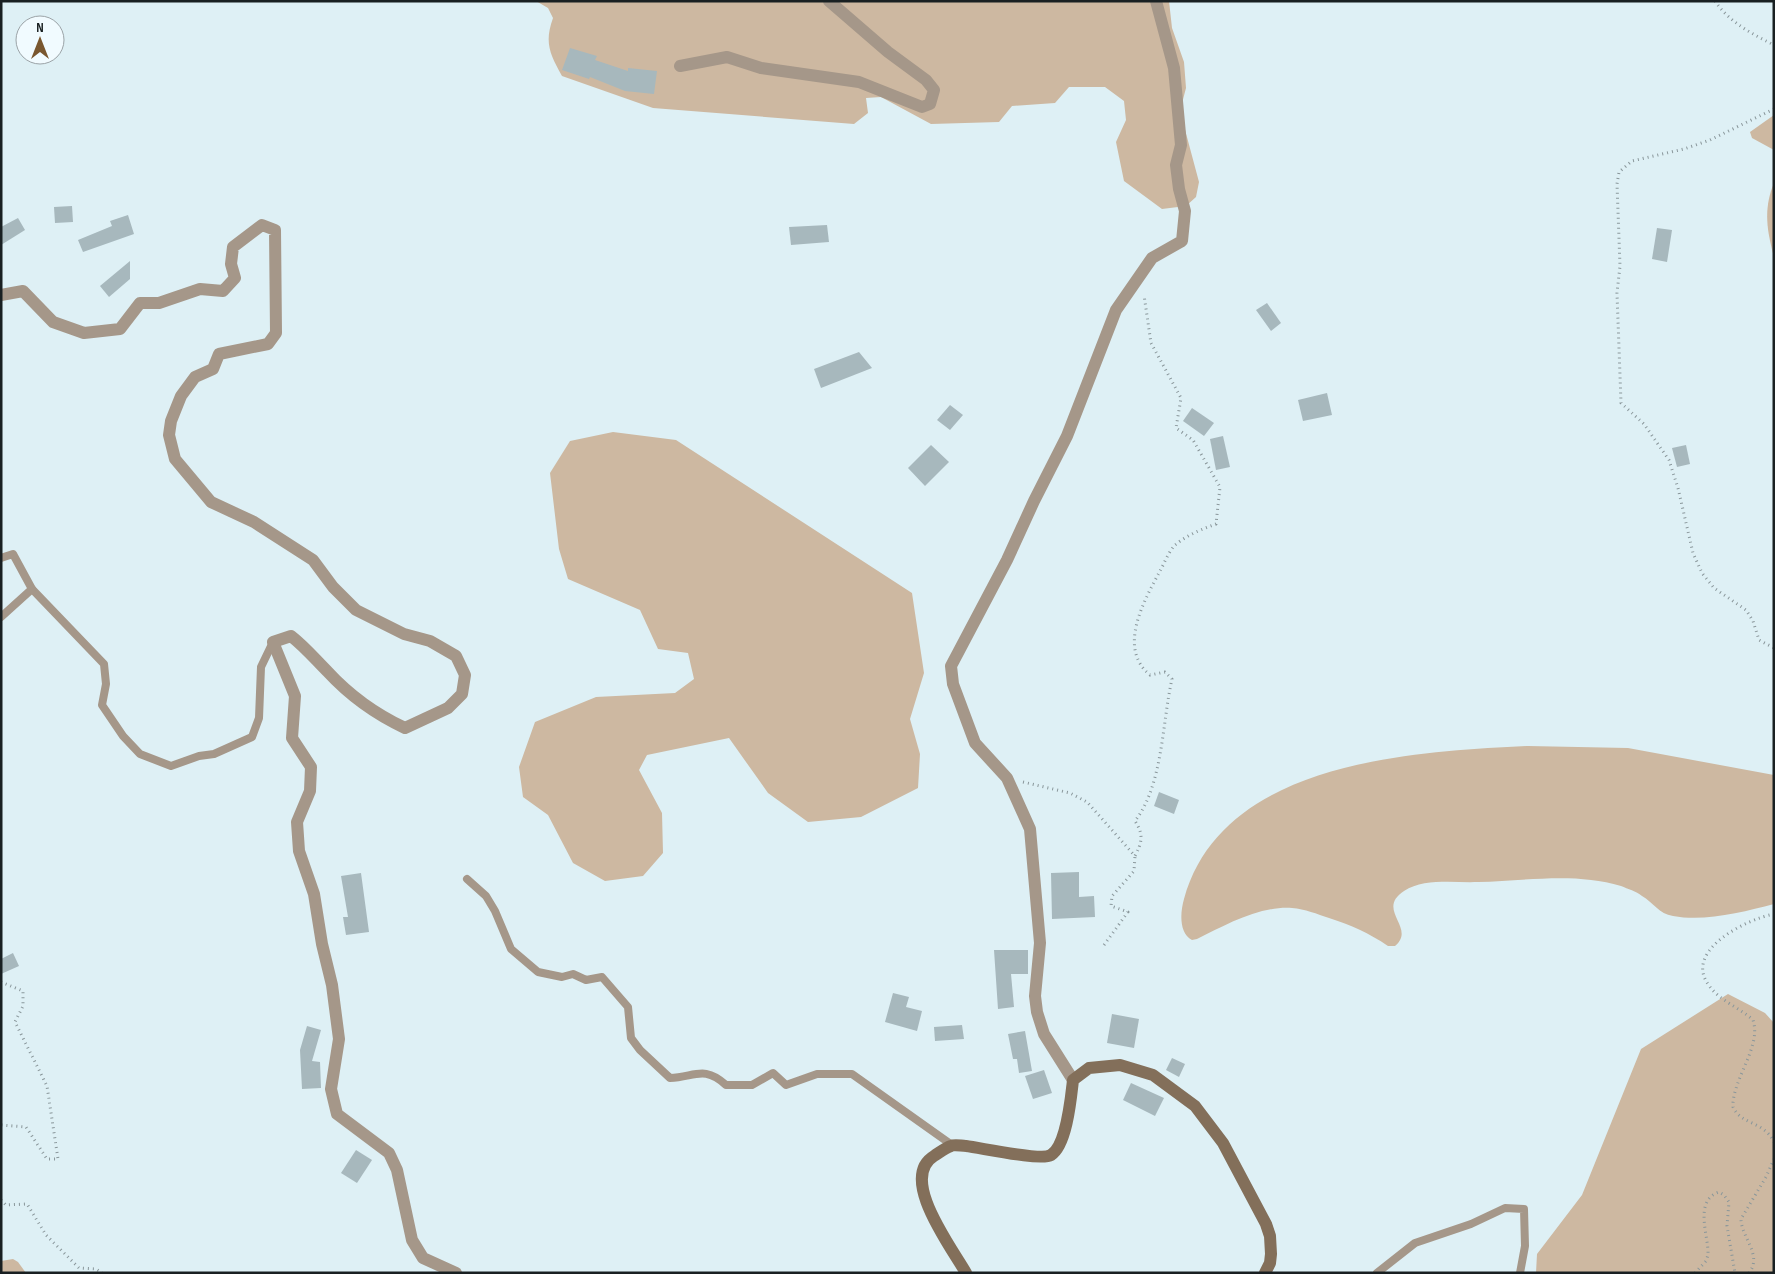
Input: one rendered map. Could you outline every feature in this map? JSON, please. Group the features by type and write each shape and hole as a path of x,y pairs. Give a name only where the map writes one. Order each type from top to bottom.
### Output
{"main road":[{"path":"966,1273 922,1194 923,1172 930,1158 952,1145 985,1148 1043,1158 1053,1154 1063,1136 1071,1104 1073,1080 1089,1068 1120,1065 1153,1075 1195,1106 1224,1143 1266,1224 1270,1236 1270,1263 1264,1273"}],"street":[{"path":"680,66 727,57 760,68 859,82 922,107 930,104 934,90 926,80 888,52 829,1"},
{"path":"1073,1080 1044,1034 1037,1012 1035,996 1040,942 1030,829 1008,778 975,743 953,684 951,666 1007,560 1067,436 1116,310 1152,258 1182,241 1185,211 1179,189 1176,165 1181,145 1174,68 1156,1"},
{"path":"1,295 23,291 53,322 84,333 120,329 140,303 159,303 200,289 223,291 236,278 232,264 233,247 262,226 275,230 276,333 268,344 219,354 213,369 195,377 181,396 171,422 169,435 174,459 211,502 254,522 313,560 332,587 356,610 404,634 430,641 456,656 465,675 462,694 448,708 405,728 380,717 357,700 327,671 308,649 291,636 273,642 295,696 292,738 312,767 310,791 297,822 299,851 314,894 322,944 332,985 339,1039 331,1089 337,1114 388,1153 397,1170 412,1240 424,1258 456,1273"}],"lane":[{"path":"1,558 12,554 32,589 104,664 106,684 102,705 122,736 140,754 171,766 199,756 214,754 252,737 260,718 261,667 273,642"},
{"path":"1,617 32,589"},
{"path":"467,879 486,896 495,911 511,949 538,972 562,977 573,974 586,980 602,977 628,1007 631,1038 640,1050 670,1078 685,1078 698,1072 715,1075 726,1085 752,1085 773,1073 786,1085 817,1074 852,1074 952,1145"},
{"path":"1377,1273 1415,1243 1471,1224 1505,1208 1524,1209 1525,1246 1520,1273"}],"path":[{"path":"1715,1 1729,17 1742,27 1774,45"},
{"path":"1774,109 1693,146 1672,153 1632,161 1619,172 1616,184 1620,246 1617,293 1621,402 1627,411 1644,424 1669,460 1678,488 1693,553 1702,573 1714,588 1746,610 1753,621 1759,640 1774,648"},
{"path":"1104,945 1128,912 1111,906 1112,896 1134,871 1135,856 1142,840 1141,830 1135,821 1144,810 1158,766 1172,679 1165,672 1150,675 1140,667 1135,650 1134,627 1174,546 1197,531 1216,524 1220,486 1193,440 1176,428 1181,398 1151,343 1141,275"},
{"path":"1008,778 1070,793 1079,797 1098,813 1135,856"},
{"path":"1774,914 1750,921 1716,944 1705,956 1702,965 1705,980 1713,991 1753,1020 1752,1042 1735,1094 1733,1107 1741,1117 1767,1131 1774,1142"},
{"path":"1,982 23,991 23,1006 14,1022 47,1086 58,1159 47,1159 26,1127 1,1125"},
{"path":"1748,1273 1752,1268 1754,1259 1750,1243 1741,1225 1741,1219 1766,1177 1774,1159"},
{"path":"1695,1273 1702,1267 1708,1255 1704,1209 1710,1198 1719,1192 1729,1202 1728,1226 1735,1273"},
{"path":"1,1200 6,1205 27,1204 46,1235 79,1268 96,1269 102,1273"}],"shaded area":[{"path":"536,1 1169,1 1172,28 1184,62 1186,88 1180,111 1199,182 1196,197 1186,206 1162,209 1124,181 1116,142 1126,120 1124,101 1105,87 1069,87 1055,103 1012,106 999,122 931,124 881,97 866,98 868,113 854,124 653,108 562,76 554,61 549,42 553,18 548,8"},
{"path":"1774,115 1774,150 1752,138 1750,132"},
{"path":"1774,183 1774,257 1767,211"},
{"path":"613,432 676,440 912,593 924,673 910,719 920,754 918,788 861,817 808,822 768,793 729,738 647,755 639,770 662,813 663,853 643,876 605,881 573,863 548,815 523,797 519,767 535,722 596,697 675,693 694,679 688,653 658,649 640,610 568,579 559,549 550,473 570,441"},
{"path":"1528,746 1628,748 1774,775 1774,904 1724,915 1685,918 1668,915 1646,898 1621,886 1586,879 1550,878 1440,882 1412,887 1396,898 1393,905 1394,912 1402,932 1401,939 1395,946 1388,946 1367,933 1345,924 1302,909 1292,908 1279,908 1255,913 1197,939 1192,940 1185,933 1181,916 1184,899 1205,853 1237,818 1279,792 1326,773 1378,761 1430,753"},
{"path":"1728,994 1765,1013 1774,1023 1774,1273 1536,1273 1537,1254 1582,1195 1641,1049"},
{"path":"13,1259 18,1262 26,1273 1,1273 1,1261"}],"building":[{"path":"570,48 597,56 595,60 628,71 628,68 657,71 654,94 625,91 590,77 589,79 562,70"},
{"path":"72,206 73,222 55,223 54,207"},
{"path":"128,215 134,234 83,252 78,240 112,226 110,221"},
{"path":"18,218 25,230 1,245 1,227"},
{"path":"827,225 829,242 791,245 789,227"},
{"path":"1657,228 1672,230 1667,262 1652,259"},
{"path":"130,261 130,279 109,297 100,286"},
{"path":"1267,303 1281,323 1271,331 1256,310"},
{"path":"859,352 872,368 821,388 814,369"},
{"path":"1327,393 1332,415 1303,421 1298,400"},
{"path":"950,405 963,415 950,430 937,420"},
{"path":"1192,408 1214,423 1204,436 1183,421"},
{"path":"1223,436 1230,467 1216,470 1210,439"},
{"path":"931,445 949,462 925,486 908,468"},
{"path":"1686,445 1690,464 1677,467 1672,448"},
{"path":"1159,792 1179,800 1174,814 1154,806"},
{"path":"1079,872 1079,897 1094,896 1095,917 1052,919 1051,873"},
{"path":"361,873 369,932 346,935 343,917 348,917 341,876"},
{"path":"994,950 1028,950 1028,974 1011,974 1014,1007 998,1009"},
{"path":"13,953 19,966 1,974 1,959"},
{"path":"893,993 909,997 906,1007 922,1011 917,1031 885,1022"},
{"path":"1112,1014 1139,1019 1134,1048 1107,1043"},
{"path":"962,1025 964,1039 935,1041 934,1027"},
{"path":"307,1026 321,1030 312,1061 320,1062 321,1088 302,1089 300,1050"},
{"path":"1025,1031 1032,1071 1019,1073 1017,1059 1013,1059 1008,1034"},
{"path":"1172,1058 1185,1064 1179,1077 1166,1070"},
{"path":"1044,1070 1052,1093 1033,1099 1025,1076"},
{"path":"1131,1083 1164,1098 1155,1116 1123,1100"},
{"path":"356,1150 372,1160 357,1183 341,1173"}]}
